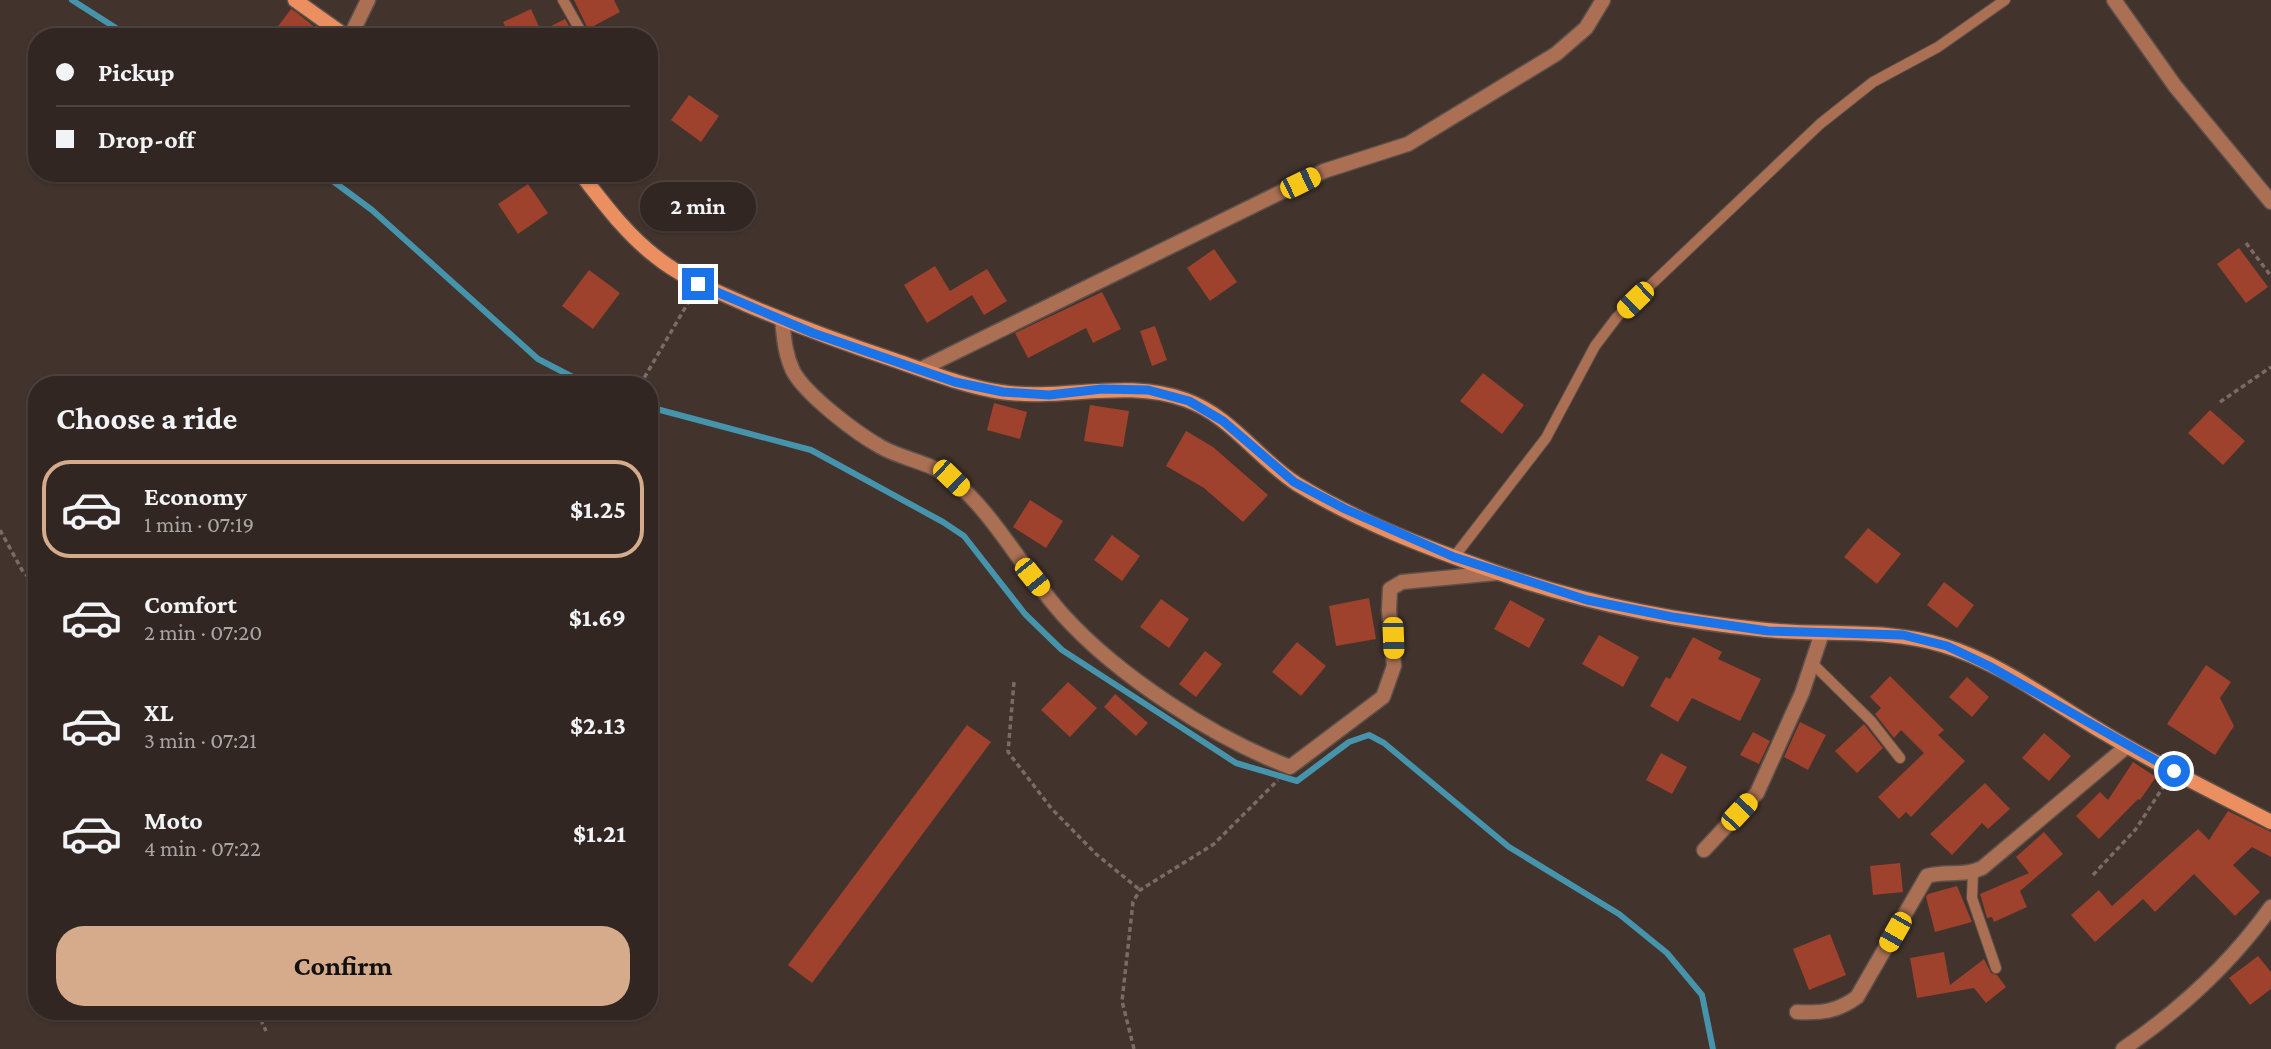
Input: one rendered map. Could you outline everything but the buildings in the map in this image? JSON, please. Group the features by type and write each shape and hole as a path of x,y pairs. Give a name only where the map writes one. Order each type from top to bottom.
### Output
{"street":[{"path":"295,0 335,28"},
{"path":"353,28 368,0"},
{"path":"922,369 1324,171 1408,144 1556,54 1586,28 1603,0"},
{"path":"2113,0 2175,86 2271,202"},
{"path":"587,182 610,213 654,256 698,284 782,319 955,382 1003,392 1049,395 1102,389 1148,390 1189,401 1223,421 1294,482 1356,515 1497,573 1587,600 1672,617 1768,631 1903,635 1947,646 1989,666 2126,747 2271,822"},
{"path":"782,319 785,350 794,373 814,395 881,447 920,461 951,478 981,507 1054,605 1096,649 1198,722 1290,767 1383,697 1394,666 1390,589 1402,582 1497,573"},
{"path":"1704,850 1757,793 1822,633"},
{"path":"1797,1012 1825,1013 1851,1002 1864,987 1908,911 1919,885 1927,876 1936,873 1973,872 1982,868 2126,747"},
{"path":"2123,1049 2163,1022 2243,945 2271,907"}],"lane":[{"path":"563,0 579,28"},
{"path":"1454,557 1546,438 1595,346 1617,317 1820,124 1873,82 1938,47 2005,0"},
{"path":"1812,663 1871,721 1900,758"},
{"path":"1973,872 1972,898 1996,968"}],"path":[{"path":"2246,243 2271,276"},
{"path":"645,376 698,284"},
{"path":"2220,402 2271,367"},
{"path":"0,530 28,577"},
{"path":"1014,682 1008,752 1051,808 1096,853 1140,890"},
{"path":"2093,875 2136,829 2174,771"},
{"path":"1134,1049 1122,1001 1133,902 1140,890 1214,844 1277,781"},
{"path":"260,1020 265,1031"}],"waterway":[{"path":"72,0 116,28"},
{"path":"334,182 372,210 538,359 571,376"},
{"path":"658,409 811,450 943,522 964,536 1025,614 1062,650 1236,763 1297,781 1349,742 1369,735 1384,743 1509,847 1619,914 1667,953 1702,995 1713,1049"}],"route":[{"path":"698,284 813,333 955,382 1003,392 1049,395 1102,389 1148,390 1189,401 1223,421 1294,482 1345,509 1454,557 1587,600 1672,617 1768,631 1903,635 1947,646 1989,666 2126,747 2174,771"}]}
